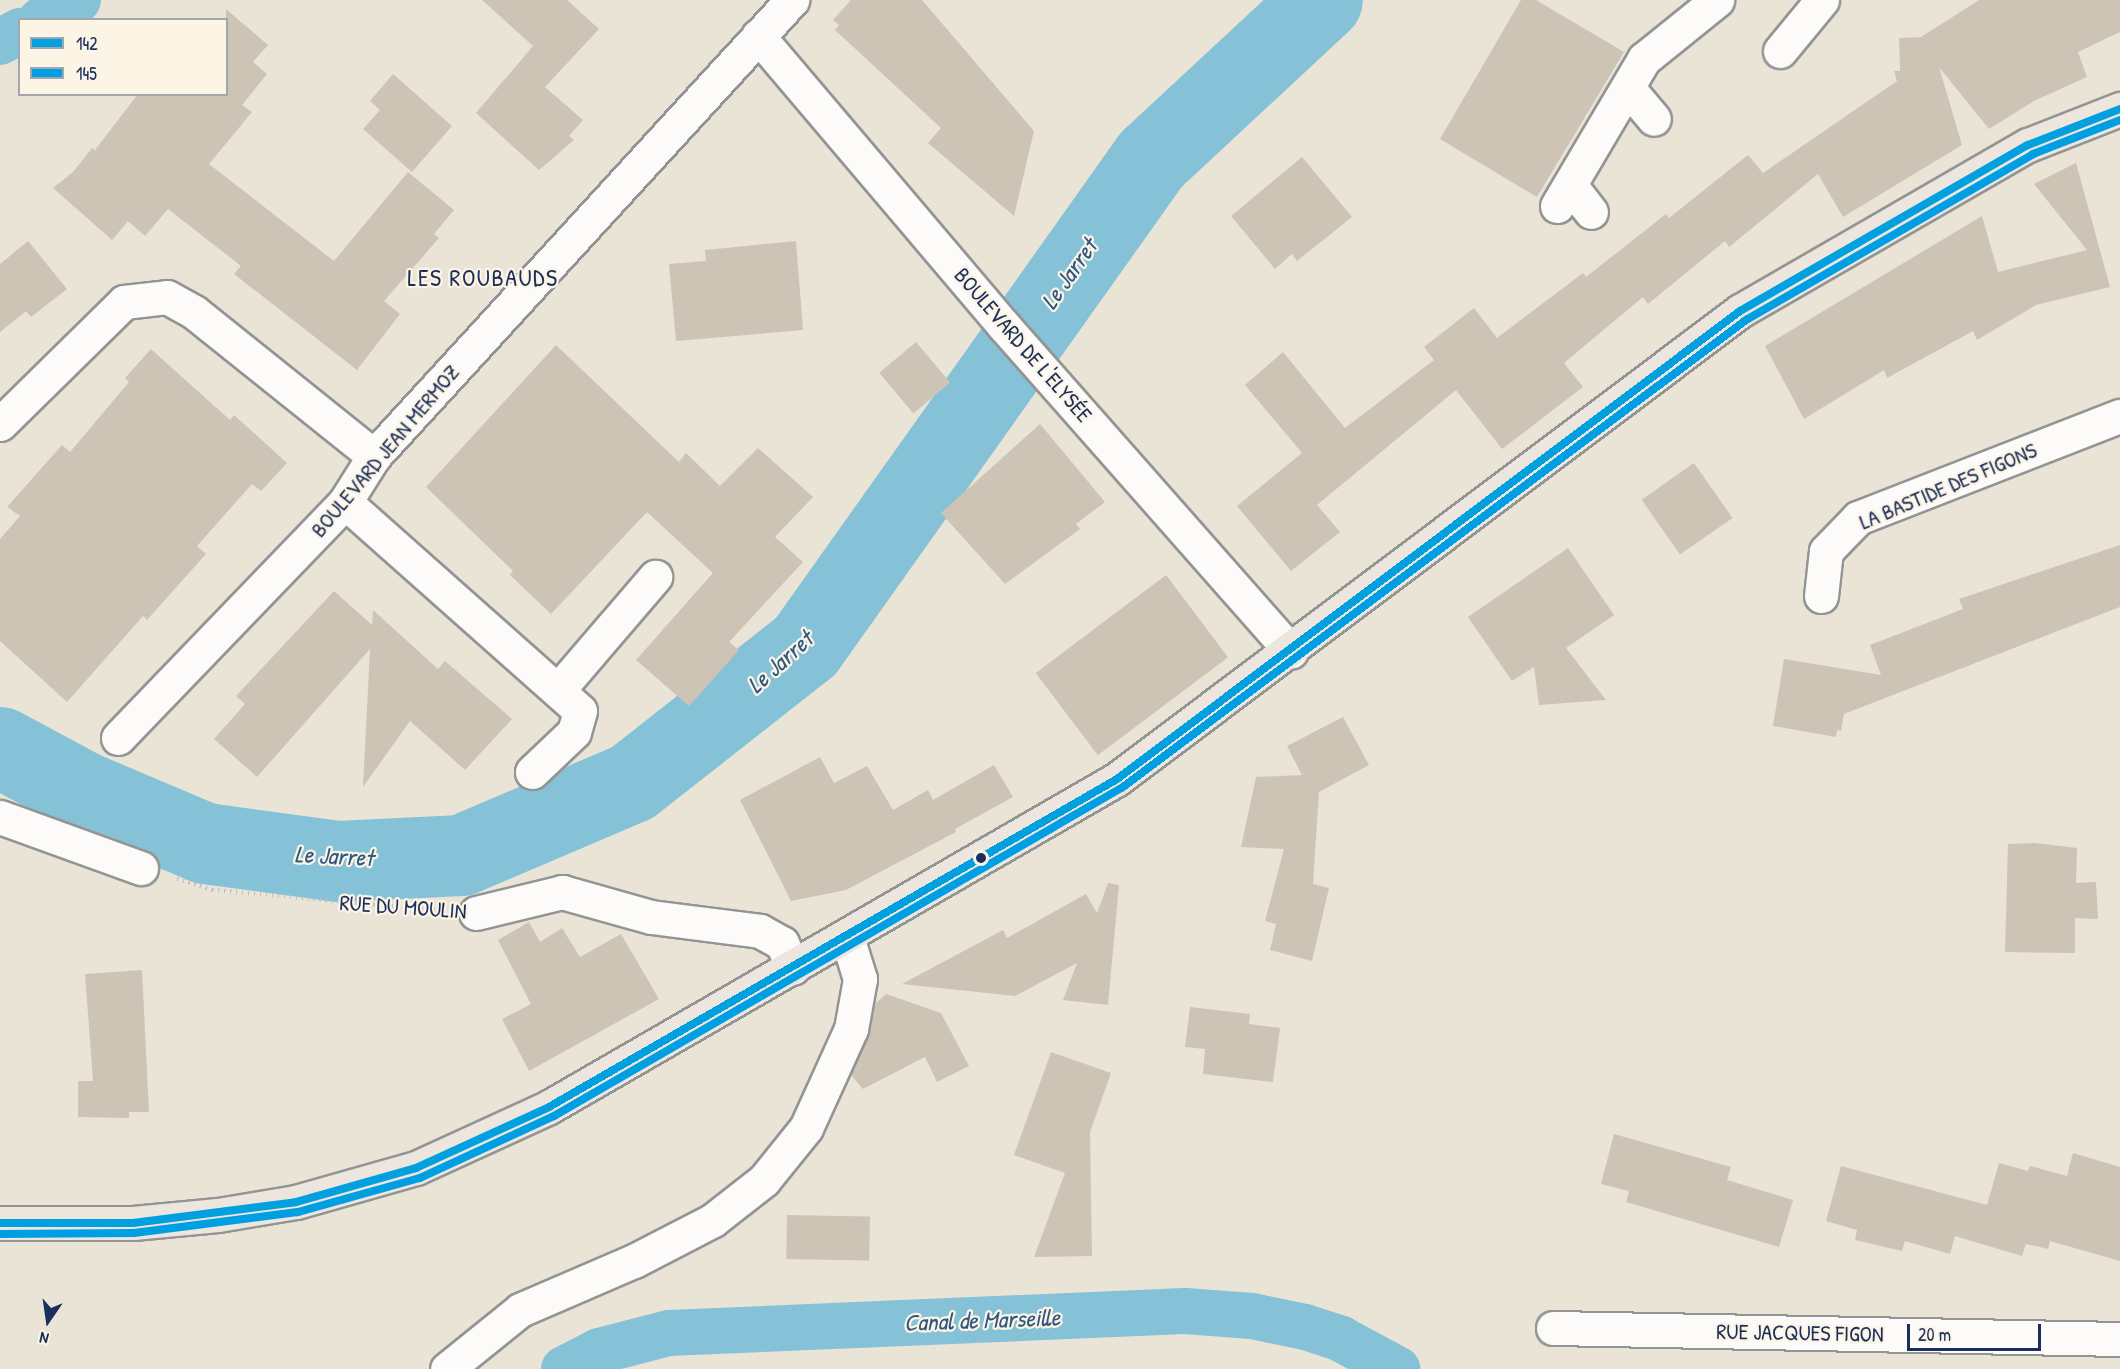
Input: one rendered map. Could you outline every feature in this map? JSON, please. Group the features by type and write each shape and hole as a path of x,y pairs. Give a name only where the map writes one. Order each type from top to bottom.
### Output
{"main road":[{"path":"0,1223 133,1223 218,1215 296,1202 416,1168 549,1107 794,968 1117,779 1291,651 1740,310 2028,145 2120,109"}],"street":[{"name":"BOULEVARD JEAN MERMOZ","path":"118,738 345,501 374,456 792,0"},
{"path":"1591,212 1563,195 1644,59 1717,0"},
{"path":"1780,51 1822,0"},
{"name":"BOULEVARD DE L'ELYSÉE","path":"758,36 1004,326 1291,651"},
{"path":"1628,88 1654,119"},
{"path":"0,424 124,302 167,297 194,312 374,456"},
{"name":"LA BASTIDE DES FIGONS","path":"1821,596 1826,550 1858,518 2120,416"},
{"path":"345,501 559,689 580,711 574,732 532,772"},
{"path":"559,689 655,577"},
{"path":"0,817 141,868"},
{"name":"RUE DU MOULIN","path":"476,913 562,892 651,917 760,930 782,943 794,968"},
{"path":"447,1369 520,1310 634,1261 714,1220 764,1180 806,1128 851,1029 860,979 847,937"},
{"name":"RUE JACQUES FIGON","path":"1553,1328 2120,1339"}],"path":[{"name":"RUE DU MOULIN","path":"141,868 212,891 476,913"}],"building":[{"path":"482,0 567,0 599,29 545,87 583,120 569,136 574,140 539,170 476,113 533,46"},
{"path":"851,0 922,0 1034,131 1014,216 928,143 941,128 835,30 839,25 833,20"},
{"path":"1521,0 1536,0 1624,52 1537,197 1440,139"},
{"path":"1979,0 2120,0 2120,32 2078,52 2087,77 2034,101 1989,129 1939,67 1962,145 1843,217 1818,174 1729,247 1725,241 1648,304 1643,297 1564,363 1583,387 1502,449 1456,390 1317,505 1340,532 1291,571 1237,506 1302,453 1245,385 1283,352 1345,428 1434,360 1424,347 1474,308 1497,338 1583,273 1586,277 1666,214 1669,218 1748,155 1763,173 1897,81 1894,71 1900,71 1899,38 1921,37"},
{"path":"226,9 268,45 253,62 267,74 242,105 252,112 209,164 334,261 408,172 454,210 434,234 439,238 384,301 400,314 357,370 234,274 241,266 168,209 145,236 128,221 112,240 53,188 73,172 92,148 95,150 136,96 228,96 228,18 226,18"},
{"path":"393,74 452,126 412,172 363,129 380,110 370,101"},
{"path":"1302,157 1352,217 1297,261 1292,254 1275,269 1231,216"},
{"path":"2076,163 2110,287 2036,305 1977,340 1973,331 1887,378 1884,370 1804,419 1765,346 1982,216 1998,272 2087,250 2034,184"},
{"path":"28,241 67,289 31,317 26,311 0,332 0,264"},
{"path":"796,241 803,330 676,341 669,264 706,261 705,250"},
{"path":"916,342 950,383 913,413 879,373"},
{"path":"556,345 679,462 686,453 720,486 758,448 813,497 775,537 803,562 729,642 739,650 689,706 636,660 713,573 647,512 551,614 510,575 513,571 426,487"},
{"path":"151,349 230,420 234,415 287,463 261,491 252,484 197,546 206,554 147,620 143,616 67,702 0,641 0,539 20,516 7,507 62,445 70,452 129,382 125,378"},
{"path":"1040,424 1105,502 1076,524 1080,529 1005,584 941,513"},
{"path":"1694,463 1732,518 1680,555 1642,500"},
{"path":"2120,545 2120,607 1844,714 1841,731 1837,730 1836,737 1773,726 1784,659 1881,675 1870,645 1963,609 1959,599"},
{"path":"1568,548 1614,615 1566,648 1606,700 1539,705 1534,667 1512,681 1468,617"},
{"path":"1166,575 1228,657 1098,755 1036,673"},
{"path":"334,591 372,625 373,610 438,669 445,661 512,719 465,770 410,721 363,787 370,649 257,777 214,739 245,704 236,696"},
{"path":"1343,717 1369,765 1319,792 1313,884 1329,888 1312,961 1270,950 1276,924 1265,921 1284,849 1241,847 1256,777 1302,775 1287,746"},
{"path":"820,757 834,783 867,766 893,810 928,790 933,800 994,765 1013,797 955,829 956,832 846,890 791,901 740,800"},
{"path":"2035,843 2077,848 2076,883 2096,882 2098,919 2075,918 2075,953 2005,952 2008,844"},
{"path":"1108,883 1119,885 1108,1005 1063,1000 1077,963 1015,996 902,984 1003,930 1007,938 1086,894 1097,913"},
{"path":"529,922 540,942 562,928 580,957 621,934 659,999 529,1071 502,1019 531,1004 498,940"},
{"path":"142,970 149,1112 129,1112 129,1118 78,1117 78,1081 93,1081 85,974"},
{"path":"886,994 941,1013 969,1066 937,1082 925,1057 863,1089 851,1075 868,1036 874,1005"},
{"path":"1190,1007 1250,1014 1249,1024 1280,1028 1273,1082 1203,1074 1205,1049 1185,1047"},
{"path":"1051,1052 1111,1073 1090,1132 1092,1256 1034,1257 1065,1173 1014,1155"},
{"path":"1614,1134 1731,1167 1727,1180 1793,1200 1779,1247 1626,1202 1629,1191 1601,1184"},
{"path":"2073,1153 2120,1167 2120,1261 2050,1241 2048,1249 2026,1244 2022,1256 1955,1236 1950,1254 1905,1241 1902,1251 1855,1240 1857,1230 1826,1221 1841,1166 1987,1205 1999,1163 2028,1171 2030,1166 2067,1176"},
{"path":"787,1215 870,1216 869,1260 786,1259"}],"waterway":[{"name":"Canal de Marseille","path":"45,18 78,0"},
{"name":"Le Jarret","path":"0,747 84,792 205,843 339,861 461,855 632,782 805,646 1151,159 1322,0"},
{"name":"Canal de Marseille","path":"0,42 18,32"},
{"name":"Canal de Marseille","path":"564,1369 599,1351 669,1333 1185,1311 1252,1316 1305,1327 1341,1339 1397,1369"}],"transit line":[{"name":"142","path":"0,1223 133,1223 296,1202 416,1168 549,1107 1117,779 1740,311 2028,145 2120,109"},
{"name":"145","path":"0,1234 134,1233 298,1212 420,1178 554,1116 1123,787 1746,320 2033,154 2120,120"}],"district":[{"name":"LES ROUBAUDS","path":"483,278"}]}
